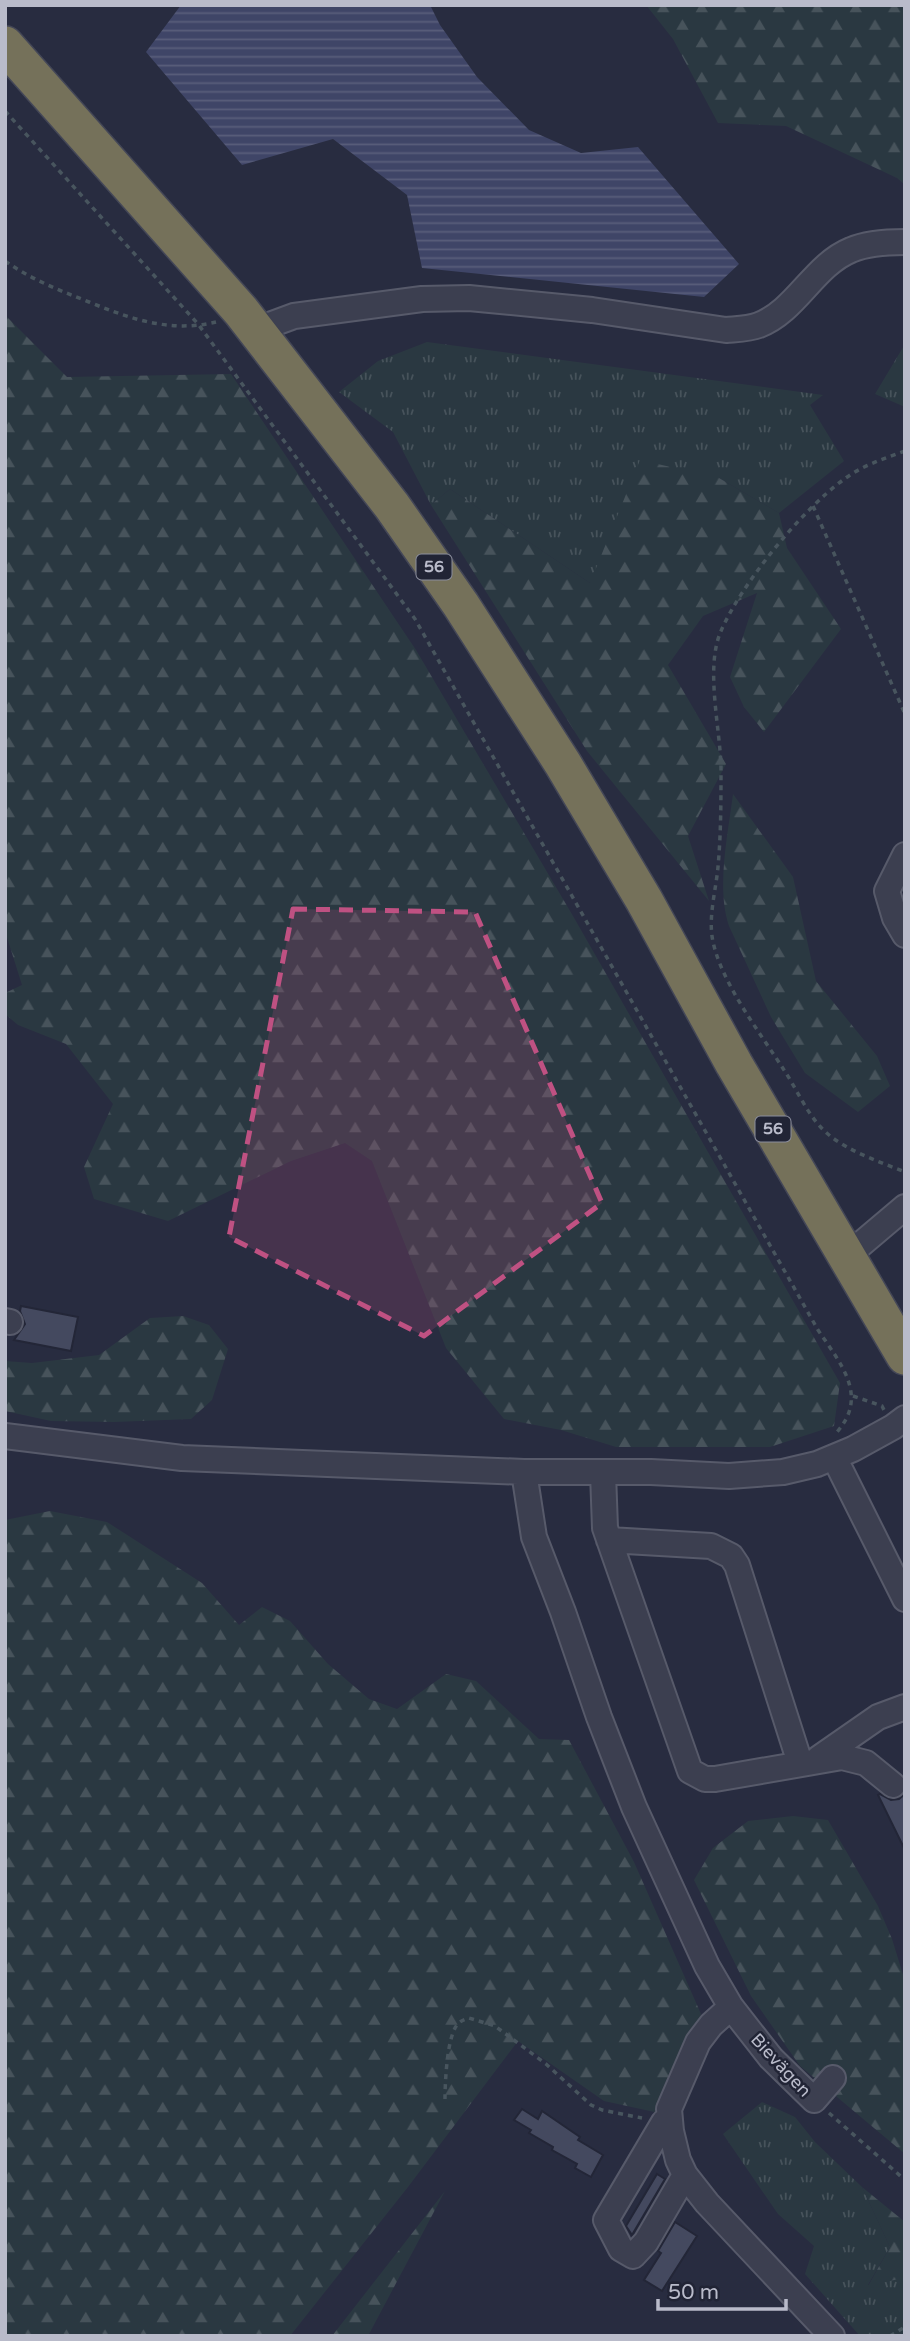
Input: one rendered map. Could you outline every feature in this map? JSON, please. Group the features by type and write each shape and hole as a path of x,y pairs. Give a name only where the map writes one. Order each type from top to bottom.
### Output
{"highway":[{"name":"56","path":"5,45 248,321 392,506 514,686 644,900 734,1064 905,1356"}],"street":[{"path":"248,321 422,299 469,298 592,310 726,330 744,329 758,326 773,318 835,259 851,250 869,244 905,242"},
{"path":"905,855 887,891 895,918 905,935"},
{"path":"847,1256 905,1207"},
{"path":"5,1436 182,1458 524,1472 743,1475 783,1472 833,1447 853,1449 899,1422"},
{"path":"833,1447 905,1599"},
{"name":"Bievägen","path":"524,1472 534,1537 564,1612 604,1730 634,1807 707,1966 731,2007 771,2058 814,2100 833,2078"},
{"path":"603,1473 605,1528 690,1771 705,1779 715,1779 842,1757 857,1759 878,1771 893,1785"},
{"path":"609,1540 711,1546 731,1556 737,1565 808,1762"},
{"path":"808,1762 878,1717 905,1707"},
{"path":"731,2007 711,2025 698,2042 668,2109 678,2160 685,2175 707,2203 832,2336"},
{"path":"669,2120 664,2122 606,2220 621,2249 633,2256 646,2242 685,2175"}],"path":[{"path":"5,111 198,324 415,619 818,1330 849,1379 853,1396 833,1447"},
{"path":"5,261 26,276 52,289 140,322 198,324 248,321"},
{"path":"905,451 870,464 843,480 813,506 739,598 720,632 715,653 714,684 720,737 721,796 712,936 720,962 745,1012 818,1124 842,1143 905,1172"},
{"path":"813,506 905,714"},
{"path":"853,1396 882,1406 899,1422"},
{"path":"444,2099 445,2075 453,2031 458,2023 469,2018 495,2026 546,2064 591,2105 633,2118 669,2120"},
{"path":"814,2100 905,2180"},
{"path":"890,2336 905,2327"}],"highlighted area":[{"path":"293,909 475,912 602,1203 424,1336 229,1237"}],"green space":[{"path":"646,5 905,5 905,185 897,178 786,126 718,123 673,39"},
{"path":"5,315 67,377 231,374 416,650 573,916 840,1383 834,1426 770,1447 616,1447 561,1430 504,1419 446,1348 372,1161 345,1143 291,1161 168,1221 94,1199 84,1167 113,1104 66,1044 18,1025 5,1014 5,993 22,985 5,931"},
{"path":"427,342 823,395 810,405 844,461 779,513 719,478 590,583 450,489 431,505 393,432 339,392 378,361"},
{"path":"905,344 905,407 875,394"},
{"path":"640,460 719,478 779,513 787,548 841,629 764,732 744,707 730,677 757,593 703,616 668,665 726,764 688,836 709,901 587,751 431,505 450,489 590,583"},
{"path":"733,794 793,877 816,981 877,1056 890,1086 858,1112 805,1073 771,1017 729,926 723,895 723,878"},
{"path":"183,1316 209,1325 228,1349 212,1400 191,1419 51,1421 5,1411 5,1361 32,1363 99,1355 150,1318"},
{"path":"50,1511 107,1522 202,1583 239,1625 262,1607 290,1621 328,1664 369,1699 397,1709 446,1674 476,1681 539,1739 569,1740 634,1862 701,2014 659,2113 604,2101 518,2041 408,2187 290,2336 5,2336 5,1520"},
{"path":"793,1816 828,1820 878,1906 892,1939 905,1981 905,2154 800,2066 751,1996 694,1880 713,1848 748,1821"},
{"path":"762,2102 795,2117 815,2142 862,2187 890,2247 868,2285 904,2277 905,2336 860,2336 805,2274 814,2246 778,2214 723,2134"},
{"path":"862,2187 905,2222 905,2279 868,2286 890,2247"},
{"path":"445,2191 368,2336 332,2336"}],"water":[{"path":"181,5 430,5 440,25 477,77 529,130 581,153 638,147 739,264 704,297 422,268 407,195 333,139 242,165 146,52"}],"building":[{"path":"21,1306 78,1317 71,1351 14,1340 25,1324"},
{"path":"905,1794 905,1850 878,1795 891,1800 899,1799"},
{"path":"522,2109 538,2119 542,2111 580,2137 578,2140 603,2155 591,2177 575,2168 577,2164 552,2150 553,2147 529,2133 531,2130 514,2120"},
{"path":"657,2174 665,2179 632,2235 626,2226"},
{"path":"675,2222 697,2236 662,2291 644,2280 661,2253 658,2251"}]}
